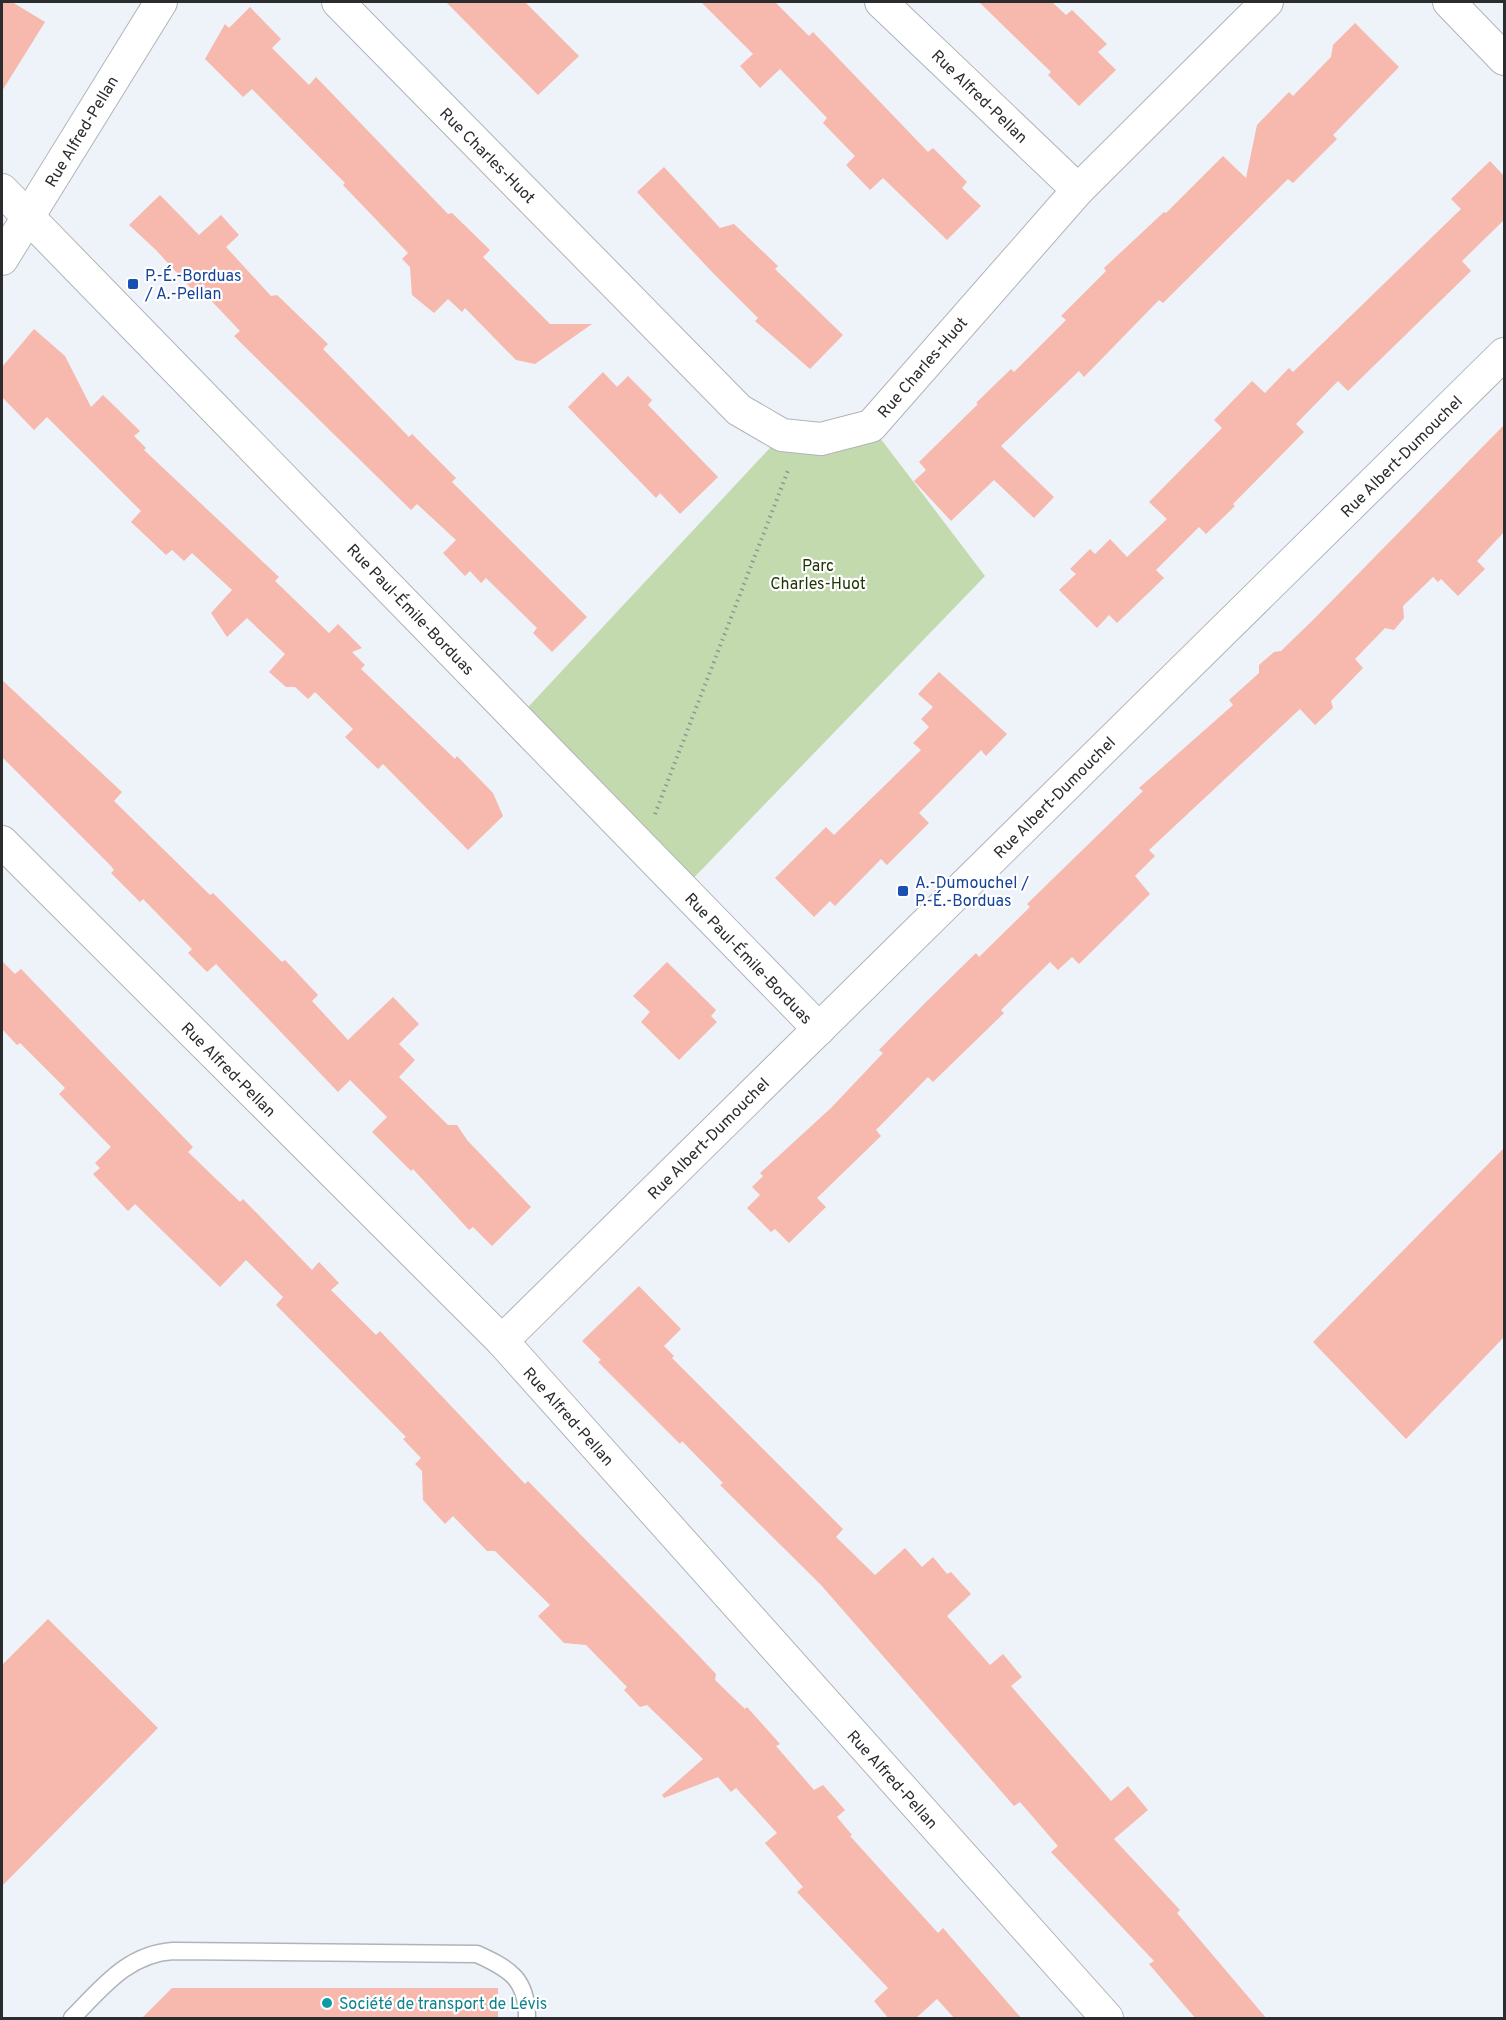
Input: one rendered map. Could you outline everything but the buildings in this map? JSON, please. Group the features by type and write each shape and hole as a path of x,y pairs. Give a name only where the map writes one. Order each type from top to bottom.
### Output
{"street":[{"name":"Rue Alfred-Pellan","path":"2,259 160,2"},
{"name":"Rue Charles-Huot","path":"338,2 739,410 782,435 821,439 871,426 1078,190 1267,2"},
{"name":"Rue Alfred-Pellan","path":"881,2 1078,190"},
{"path":"1449,2 1504,59"},
{"name":"Rue Paul-Émile-Borduas","path":"2,190 819,1029"},
{"name":"Rue Albert-Dumouchel","path":"502,1341 1504,354"},
{"name":"Rue Alfred-Pellan","path":"2,842 502,1341 1107,2019"}],"lane":[{"path":"72,2019 111,1979 139,1958 153,1952 429,1951 477,1954 512,1972 523,1988 527,2019"}],"path":[{"path":"642,847 801,436"}],"green space":[{"name":"Parc Charles-Huot","path":"871,426 985,576 683,889 517,719 782,435"}],"place":[{"name":"P.-É.-Borduas / A.-Pellan","path":"133,284"},
{"name":"A.-Dumouchel / P.-É.-Borduas","path":"903,891"},
{"name":"Société de transport de Lévis","path":"327,2003"}]}
